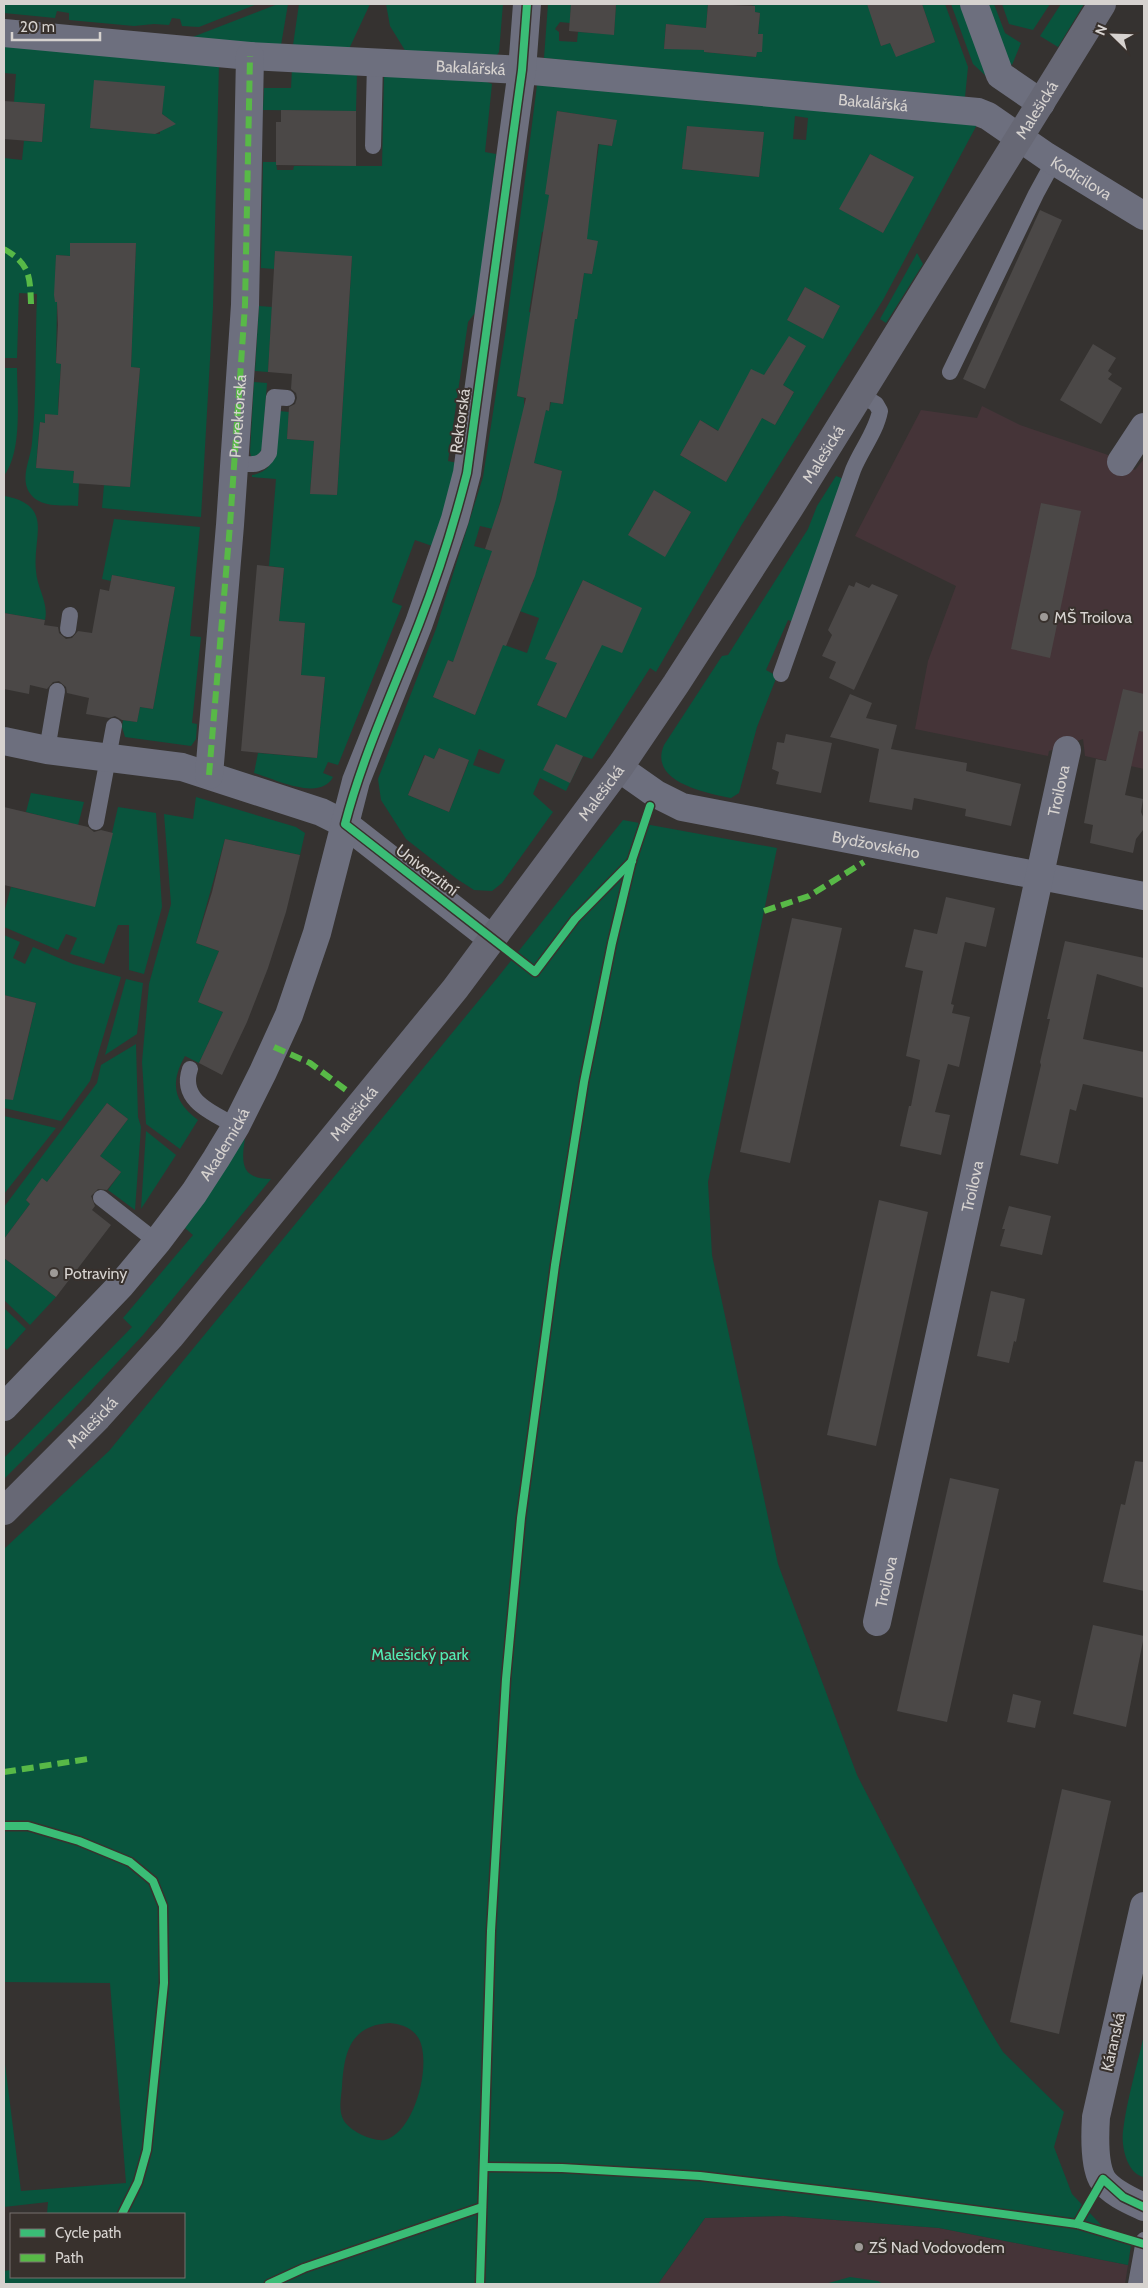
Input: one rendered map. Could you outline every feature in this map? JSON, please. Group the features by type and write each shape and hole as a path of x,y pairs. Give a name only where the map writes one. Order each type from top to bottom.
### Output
{"street":[{"name":"Rektorská","path":"346,824 356,781 420,623 455,519 467,473 522,70 526,4"},
{"path":"974,4 1000,75 1041,102"},
{"name":"Malešická","path":"4,1512 98,1417 171,1336 455,989 618,768 676,684 860,394 1102,4"},
{"name":"Bakalářská","path":"4,33 250,56 522,70 978,112 1020,137"},
{"name":"Prorektorská","path":"209,775 245,305 250,56"},
{"name":"Kodicilova","path":"1020,137 1054,161 1144,216"},
{"path":"1121,462 1144,427"},
{"name":"Univerzitní","path":"4,741 47,750 164,764 209,775 321,812 346,824 492,939"},
{"name":"Troilova","path":"877,1622 1067,750"},
{"name":"Bydžovského","path":"618,768 656,794 682,807 1144,896"},
{"name":"Akademická","path":"4,1407 121,1285 157,1242 194,1192 236,1126 289,1015 317,933 346,824"},
{"name":"Káranská","path":"1144,1906 1096,2117 1094,2144 1102,2179 1123,2197 1144,2207"}],"lane":[{"path":"373,146 375,63"},
{"path":"950,372 1036,194 1054,161"},
{"path":"781,674 859,454 878,421 880,411 876,404 860,394"},
{"path":"234,464 257,465 264,461 269,454 274,396 287,398"},
{"path":"47,750 57,691"},
{"path":"96,822 114,726"},
{"path":"190,1069 187,1085 193,1098 210,1112 236,1126"},
{"path":"101,1198 157,1242"},
{"path":"1136,2284 1144,2240"}],"shaded area":[{"name":"MŠ Troilova","path":"982,406 1020,425 1111,456 1135,470 1144,459 1144,769 1085,756 1083,739 1049,751 1048,756 915,729 928,661 956,586 855,536 921,410 977,418"},
{"name":"ZŠ Nad Vodovodem","path":"784,2216 939,2228 1128,2265 1125,2284 658,2284 705,2218"}],"green space":[{"path":"4,4 257,4 199,27 182,26 180,19 172,18 169,25 134,26 69,20 69,13 57,11 55,18 4,13"},
{"path":"278,4 288,4 280,51 190,38"},
{"path":"299,4 370,4 349,49 292,52"},
{"path":"386,4 503,4 499,52 497,55 406,52 390,26"},
{"path":"548,4 571,4 570,23 560,22 555,29 559,32 559,41 577,42 578,32 614,34 616,4 708,4 704,52 756,57 760,13 755,12 755,6 748,4 877,4 882,16 872,20 881,46 890,43 896,56 935,42 922,4 945,4 968,67 965,97 544,58","holes":["666,24 682,26 664,49"]},
{"path":"951,4 961,4 987,77 973,64"},
{"path":"987,4 994,4 1005,33 1021,43 1012,65 1009,62"},
{"path":"1002,4 1050,4 1033,30 1009,24"},
{"path":"1061,4 1084,4 1058,47 1040,36"},
{"path":"4,45 219,63 213,307 201,517 102,508 104,485 130,487 140,368 131,367 136,243 71,243 70,256 56,255 56,363 61,364 58,407 60,416 45,414 45,423 40,422 36,467 74,471 73,482 79,483 78,506 44,503 38,501 29,492 26,474 34,425 37,294 19,293 17,358 4,358 4,158 22,160 24,141 42,142 45,104 14,102 16,74 4,73","holes":["164,86 162,114 168,118 168,127 160,131 160,134 90,128"]},
{"path":"292,68 357,72 356,111 263,110 264,88 291,88"},
{"path":"384,74 487,82 492,84 485,152 496,154 478,309 468,322 448,461 457,463 435,547 415,540 392,602 402,606 338,765 328,762 323,773 333,777 327,784 318,788 296,787 254,773 258,753 317,758 325,678 301,675 305,623 279,621 284,568 269,566 276,479 252,477 252,475 262,472 269,467 276,451 279,411 289,412 287,439 314,441 310,493 337,495 352,257 275,252 274,269 261,268 263,162 276,162 277,170 293,170 294,166 382,166"},
{"path":"537,85 612,92 617,87 700,94 704,101 767,106 773,100 979,121 883,300 741,526 656,672 650,668 592,759 583,756 566,791 540,778 533,794 553,812 502,883 492,891 474,890 406,839 381,800 378,779 436,629 483,477 506,329","holes":["557,111 616,120 612,146 599,144 591,201 546,194","795,116 808,118 806,140 793,139","687,127 764,132 759,177 682,169","870,154 913,177 883,233 840,209","542,232 597,241 592,274 584,273 577,319 529,312","805,287 840,306 823,338 787,320","524,353 569,360 563,404 551,402 549,411 524,405 524,398 517,396","769,368 787,378 783,385 794,392 775,425 734,403","700,420 746,447 726,482 680,455","516,441 526,448 537,450 534,463 562,471 544,544 508,555 474,546 480,526 493,529","654,490 691,512 673,543 654,533 628,535","487,565 534,580 533,582 525,579 514,609 539,618 527,653 464,631 482,578 490,581 494,570 486,567","583,580 610,593 604,608 622,653 562,623","563,651 592,666 566,718 537,705","449,660 490,677 475,715 433,697","439,748 469,761 449,812 408,795 424,755 434,759","479,749 505,760 499,774 473,765"]},
{"path":"917,253 923,264 886,323 880,319"},
{"path":"259,306 272,307 268,372 255,371"},
{"path":"4,368 17,368 18,424 14,453 4,476"},
{"path":"254,382 267,383 262,448 260,453 254,457 251,456 250,452"},
{"path":"836,476 844,479 796,623 788,620 766,670 777,676 757,727 739,793 731,798 708,793 682,784 664,768 661,758 664,745 722,656 728,655 808,529 817,506"},
{"path":"5,496 21,501 30,507 36,515 38,535 36,571 44,602 45,620 4,613"},
{"path":"114,519 200,527 190,636 201,637 192,723 197,724 196,739 191,746 125,737 122,727 123,720 137,722 140,707 153,709 175,587 112,575 111,581 102,579"},
{"path":"31,793 84,802 78,825 26,812"},
{"path":"196,797 296,827 305,833 300,855 225,839 196,943 219,951 198,1002 223,1012 199,1063 185,1056 177,1075 176,1083 179,1099 183,1106 198,1120 180,1149 146,1124 142,1062 149,984 171,904 164,814 193,819"},
{"path":"118,807 156,813 162,907 144,974 129,970 129,925 118,925 104,964 70,954 77,938 66,934 58,950 4,927 4,913 11,887 95,906"},
{"name":"Malešický park","path":"623,820 777,848 708,1182 712,1255 778,1564 857,1775 984,2021 1003,2052 1064,2112 1054,2147 1072,2194 1103,2227 1131,2245 1128,2265 939,2228 784,2216 705,2218 658,2284 4,2284 4,2271 10,2270 10,2278 185,2278 185,2213 47,2213 48,2202 4,2207 4,2056 21,2191 126,2183 110,1983 4,1982 4,1549 109,1451 498,977","holes":["390,2023 410,2029 419,2039 423,2050 422,2080 418,2096 405,2124 396,2134 385,2140 376,2140 355,2131 342,2117 340,2104 345,2063 352,2043 366,2029"]},
{"path":"4,935 20,942 13,958 25,964 33,947 73,964 121,977 90,1081 61,1121 4,1108 4,1074 19,1077 36,1003 4,995"},
{"path":"126,979 143,983 137,1034 105,1055"},
{"path":"136,1044 138,1117 141,1127 135,1210 108,1190 121,1172 100,1156 128,1119 107,1103 47,1182 42,1179 26,1200 30,1204 4,1239 4,1207 97,1083 101,1065"},
{"path":"4,1116 56,1128 4,1194"},
{"path":"146,1131 176,1155 141,1209"},
{"path":"245,1138 243,1155 245,1168 254,1176 271,1179 143,1335 68,1415 4,1479 4,1458 132,1327 123,1318 193,1235 185,1228"},
{"path":"4,1258 56,1297 30,1325 4,1300"},
{"path":"4,1308 26,1329 7,1350 4,1347"},
{"path":"1144,2035 1144,2177 1133,2171 1129,2165 1124,2151 1123,2131"},
{"path":"850,2277 878,2281 883,2284 825,2284"}],"building":[{"path":"571,4 616,4 614,35 569,31"},
{"path":"708,4 755,6 755,12 760,13 758,34 763,34 762,52 757,52 756,57 704,52 704,50 664,49 666,24 706,28"},
{"path":"867,4 922,4 935,42 896,57 890,43 881,46"},
{"path":"94,80 165,86 162,114 176,124 155,134 90,128"},
{"path":"4,101 45,104 42,142 4,139"},
{"path":"281,110 356,111 356,166 276,165 276,122 281,122"},
{"path":"557,111 617,120 612,146 598,144 587,239 598,241 592,274 584,273 577,319 575,319 563,404 550,402 549,411 546,410 534,463 562,471 556,499 535,576 506,646 503,645 475,715 433,697 448,660 453,662 492,551 485,549 501,501 526,398 517,396 549,195 545,194"},
{"path":"687,126 764,132 759,177 682,169"},
{"path":"870,154 914,177 883,233 839,209"},
{"path":"1040,210 1062,220 985,389 963,379"},
{"path":"70,243 136,243 131,367 140,368 130,487 73,483 74,471 36,468 40,422 45,423 45,414 58,415 61,364 56,363 58,325 57,302 55,302 54,295 56,255 70,256"},
{"path":"275,251 352,256 337,495 310,494 314,441 287,439 289,407 295,404 297,398 296,393 291,389 292,374 268,372"},
{"path":"805,287 840,306 823,339 787,320"},
{"path":"789,336 806,346 783,385 794,392 775,425 762,418 726,482 680,455 700,420 718,431 751,369 764,375"},
{"path":"1093,344 1116,358 1108,371 1112,374 1108,379 1122,388 1101,424 1060,400"},
{"path":"654,490 691,512 665,557 628,535"},
{"path":"1041,503 1081,511 1050,658 1011,649"},
{"path":"257,565 284,568 279,621 305,623 301,675 325,677 317,758 241,751"},
{"path":"112,575 175,587 153,709 140,707 137,722 122,720 115,716 109,718 86,714 89,698 67,693 66,687 59,681 53,682 47,689 30,685 29,694 4,689 4,613 45,620 44,625 58,627 59,633 66,639 72,638 78,631 92,633 100,589 109,591"},
{"path":"583,580 642,608 622,653 602,645 566,718 537,705 557,663 545,659"},
{"path":"856,582 869,588 872,584 898,595 854,690 829,678 836,662 822,656 832,635 828,630 849,585 854,587"},
{"path":"1123,689 1144,694 1144,732 1139,731 1125,795 1143,799 1141,812 1144,819 1143,830 1136,839 1133,853 1090,843 1093,825 1084,823 1096,759 1106,761"},
{"path":"850,694 872,703 866,718 897,725 891,749 967,763 966,771 1021,784 1011,826 965,816 966,809 914,798 912,810 869,802 879,749 830,737"},
{"path":"786,734 832,743 821,793 776,784 779,772 772,769 777,742 784,743"},
{"path":"556,744 583,756 570,783 543,770"},
{"path":"439,748 469,760 449,812 408,795 425,755 434,759"},
{"path":"4,807 88,827 94,832 101,830 113,833 95,907 4,885"},
{"path":"225,839 300,855 286,912 268,968 247,1022 222,1075 199,1063 223,1012 198,1002 219,951 196,943 212,892"},
{"path":"946,897 995,908 986,947 965,942 951,1004 954,1005 952,1013 970,1017 959,1067 948,1064 935,1112 950,1115 941,1155 900,1146 909,1106 911,1106 920,1060 906,1056 923,971 905,967 914,929 937,934"},
{"path":"792,918 842,928 790,1163 740,1152"},
{"path":"1065,941 1144,958 1144,988 1097,974 1083,1039 1144,1052 1144,1098 1083,1084 1076,1111 1070,1109 1058,1164 1020,1155 1041,1065 1040,1062 1050,1019 1047,1019"},
{"path":"4,995 36,1003 13,1100 4,1099"},
{"path":"107,1103 128,1119 100,1156 121,1172 107,1190 98,1189 91,1196 95,1206 92,1210 111,1225 56,1297 4,1258 4,1239 30,1204 26,1200 42,1178 47,1182"},
{"path":"879,1200 928,1212 876,1446 827,1435"},
{"path":"1009,1206 1051,1216 1042,1255 1000,1246 1005,1229 1002,1229"},
{"path":"991,1291 1025,1299 1016,1342 1014,1341 1009,1363 977,1356"},
{"path":"1135,1461 1144,1462 1144,1591 1103,1582 1121,1504 1125,1505"},
{"path":"950,1478 999,1489 947,1722 897,1711"},
{"path":"1093,1625 1144,1636 1126,1727 1073,1714"},
{"path":"1013,1694 1041,1701 1035,1728 1007,1722"},
{"path":"1062,1789 1111,1801 1059,2034 1010,2022"}],"marked path":[{"path":"209,775 230,525 245,305 250,56"},
{"path":"4,249 19,260 27,272 31,304"},
{"path":"764,911 809,896 864,862"},
{"path":"274,1047 310,1063 346,1090"},
{"path":"4,1772 88,1759"}],"cycle path":[{"path":"527,4 522,70 467,473 433,587 369,748 345,824 535,972 575,919 632,861"},
{"path":"480,2284 491,1931 506,1679 521,1518 555,1265 584,1082 612,943 632,860 650,806"},
{"path":"4,1826 28,1826 79,1841 130,1862 153,1881 163,1906 164,1983 147,2150 138,2182 122,2213"},
{"path":"484,2167 562,2168 700,2176 869,2196 1077,2224 1144,2244"},
{"path":"1077,2224 1103,2179 1123,2197 1144,2207"},
{"path":"269,2284 304,2268 482,2207"}],"place":[{"name":"MŠ Troilova","path":"1044,617"},
{"name":"Potraviny","path":"54,1273"},
{"name":"ZŠ Nad Vodovodem","path":"859,2247"}]}
